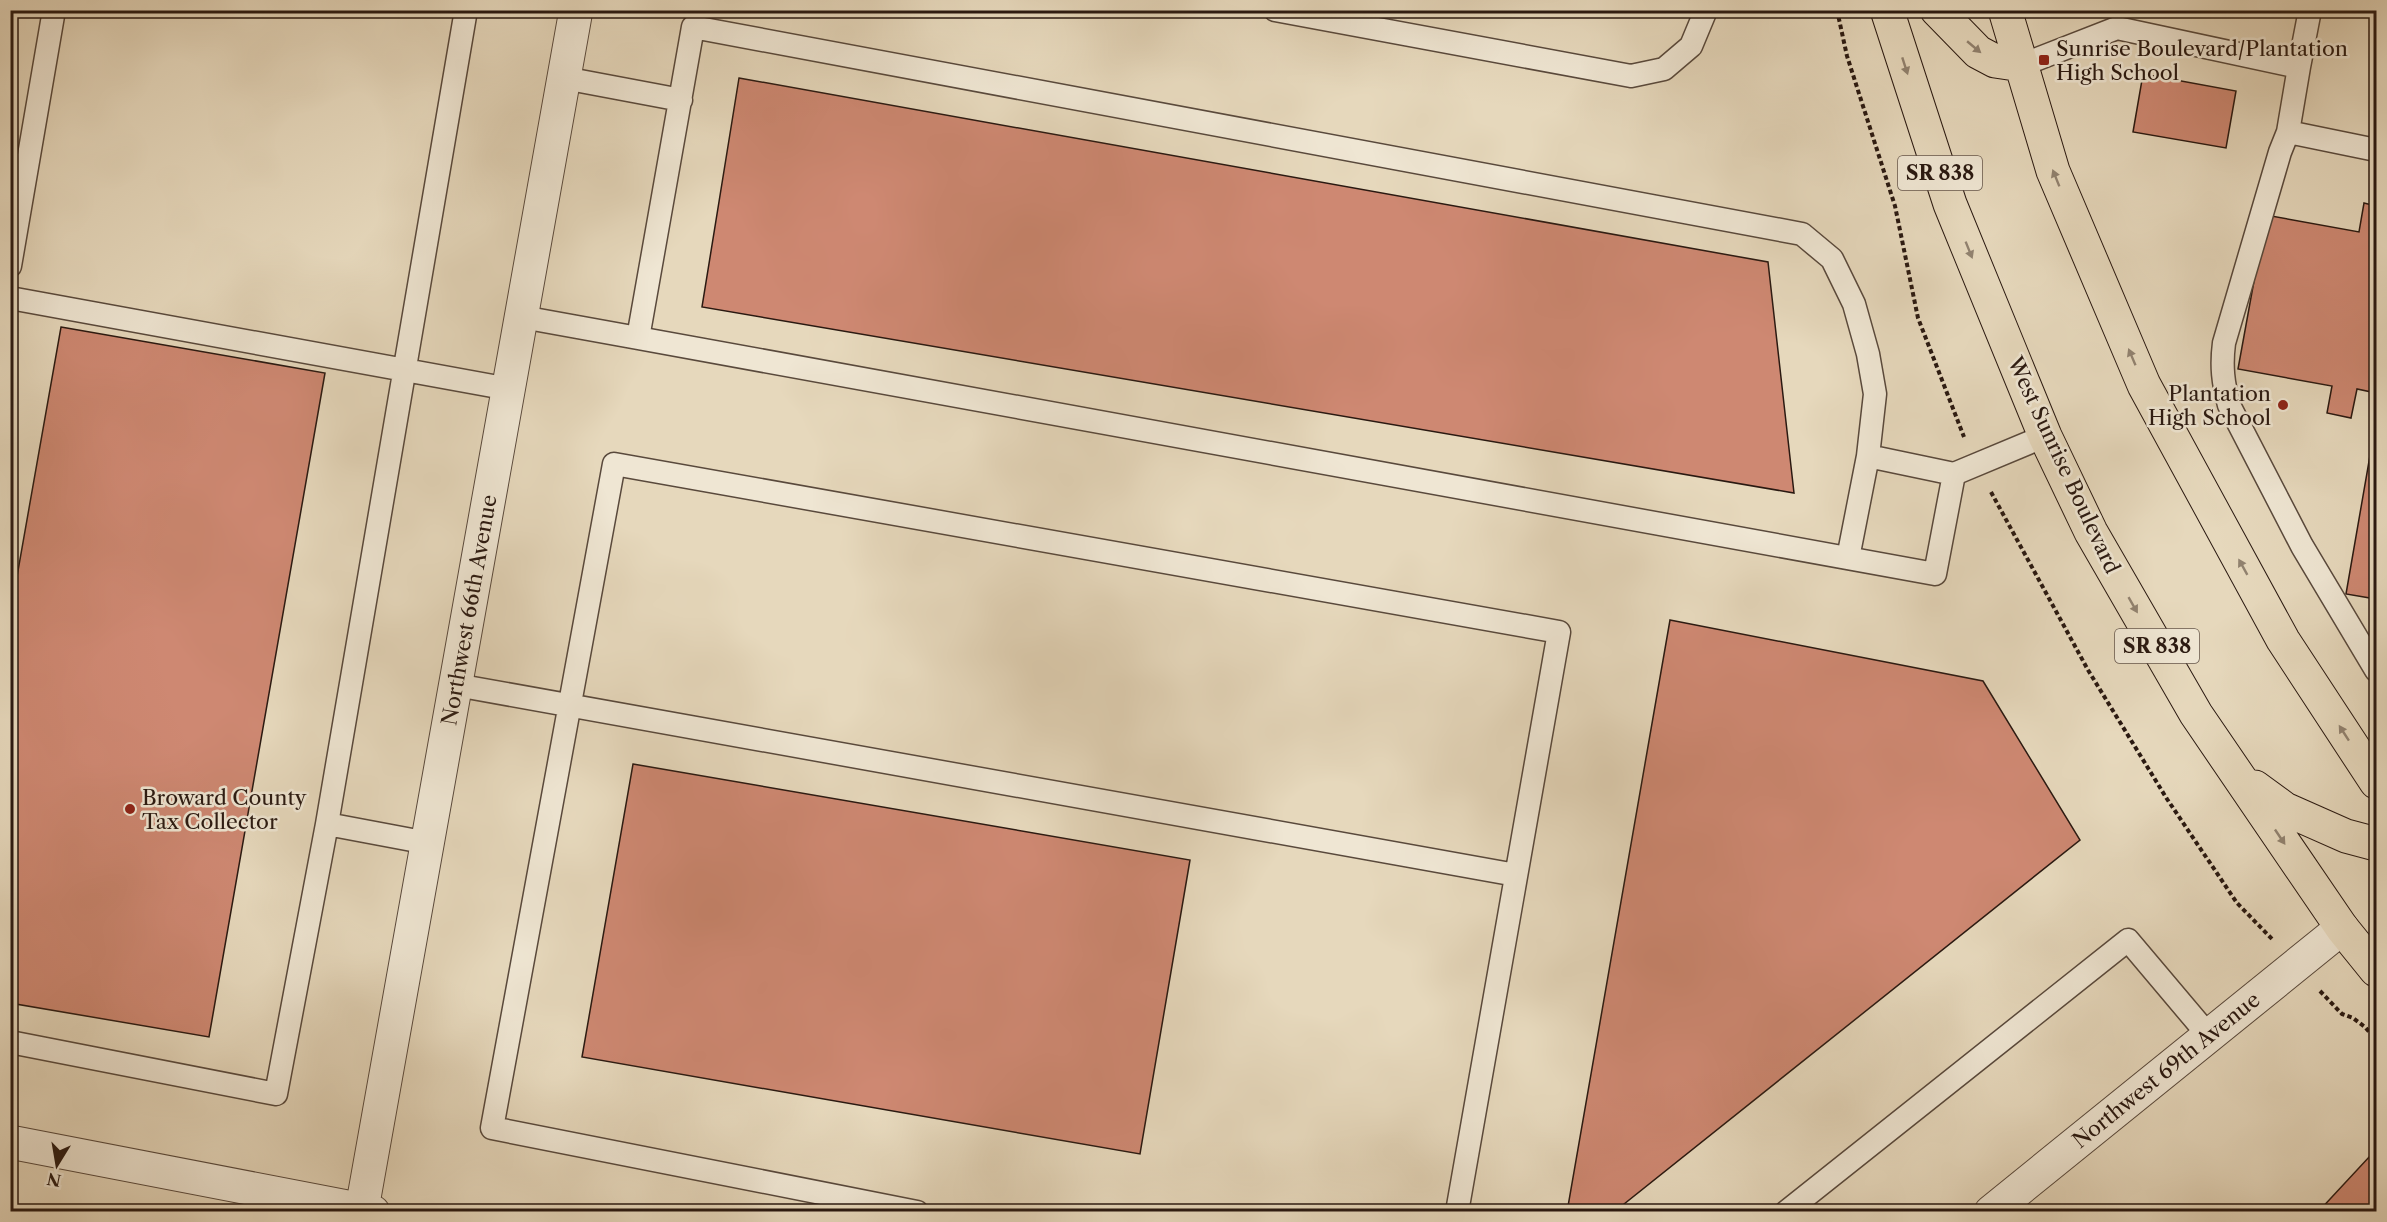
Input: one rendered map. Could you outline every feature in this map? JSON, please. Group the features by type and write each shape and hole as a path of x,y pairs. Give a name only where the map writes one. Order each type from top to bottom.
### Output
{"highway":[{"name":"West Sunrise Boulevard","path":"1887,10 1950,204 2046,436 2091,532 2196,714 2342,928 2376,970"},
{"path":"1938,10 1978,52 1995,61 2022,64"},
{"path":"2005,10 2053,171 2144,385 2283,640 2376,782"},
{"path":"2235,771 2285,809 2346,836 2376,844"},
{"path":"2342,928 2376,934"}],"street":[{"name":"Northwest 66th Avenue","path":"365,1211 576,10"},
{"name":"Northwest 69th Avenue","path":"1990,1212 2342,928"},
{"path":"10,1142 365,1211"}],"lane":[{"path":"10,266 54,10"},
{"path":"10,1042 276,1094 327,824 466,10"},
{"path":"1275,10 1631,76 1664,69 1691,46 1706,10"},
{"path":"2310,10 2288,132 2280,152 2224,343 2222,382 2229,405 2302,546 2376,670"},
{"path":"2022,64 2118,19 2299,67"},
{"path":"638,338 693,27 1802,234 1832,259 1854,304 1868,354 1875,394 1868,456 1848,558"},
{"path":"564,78 681,100"},
{"path":"2288,132 2376,150"},
{"path":"10,298 509,389"},
{"path":"522,317 1935,574 1954,474"},
{"path":"1868,456 1954,474 2046,436"},
{"path":"917,1212 492,1128 614,464 1559,632 1457,1212"},
{"path":"456,685 1516,874"},
{"path":"327,824 428,843"},
{"path":"1786,1212 2128,940 2209,1036"}],"path":[{"path":"1837,10 1847,56 1895,206 1918,318 1959,427 1977,465 2088,670 2167,799 2237,903 2342,1014 2359,1023 2376,1040"}],"building":[{"path":"2143,74 2236,91 2226,148 2133,132"},
{"path":"739,78 1768,262 1794,493 702,307"},
{"path":"2364,203 2376,206 2376,393 2357,389 2351,418 2327,413 2332,386 2238,369 2266,215 2359,232"},
{"name":"Broward County Tax Collector","path":"61,327 325,373 209,1037 10,1003 10,616"},
{"path":"2376,421 2376,599 2346,594"},
{"path":"1670,620 1983,681 2080,840 1614,1212 1567,1212"},
{"path":"633,764 1190,860 1140,1154 582,1057"},
{"path":"2370,1156 2376,1162 2376,1212 2318,1212"}],"place":[{"name":"Sunrise Boulevard/Plantation High School","path":"2044,60"},
{"name":"Plantation High School","path":"2283,405"},
{"name":"Broward County Tax Collector","path":"130,809"}]}
